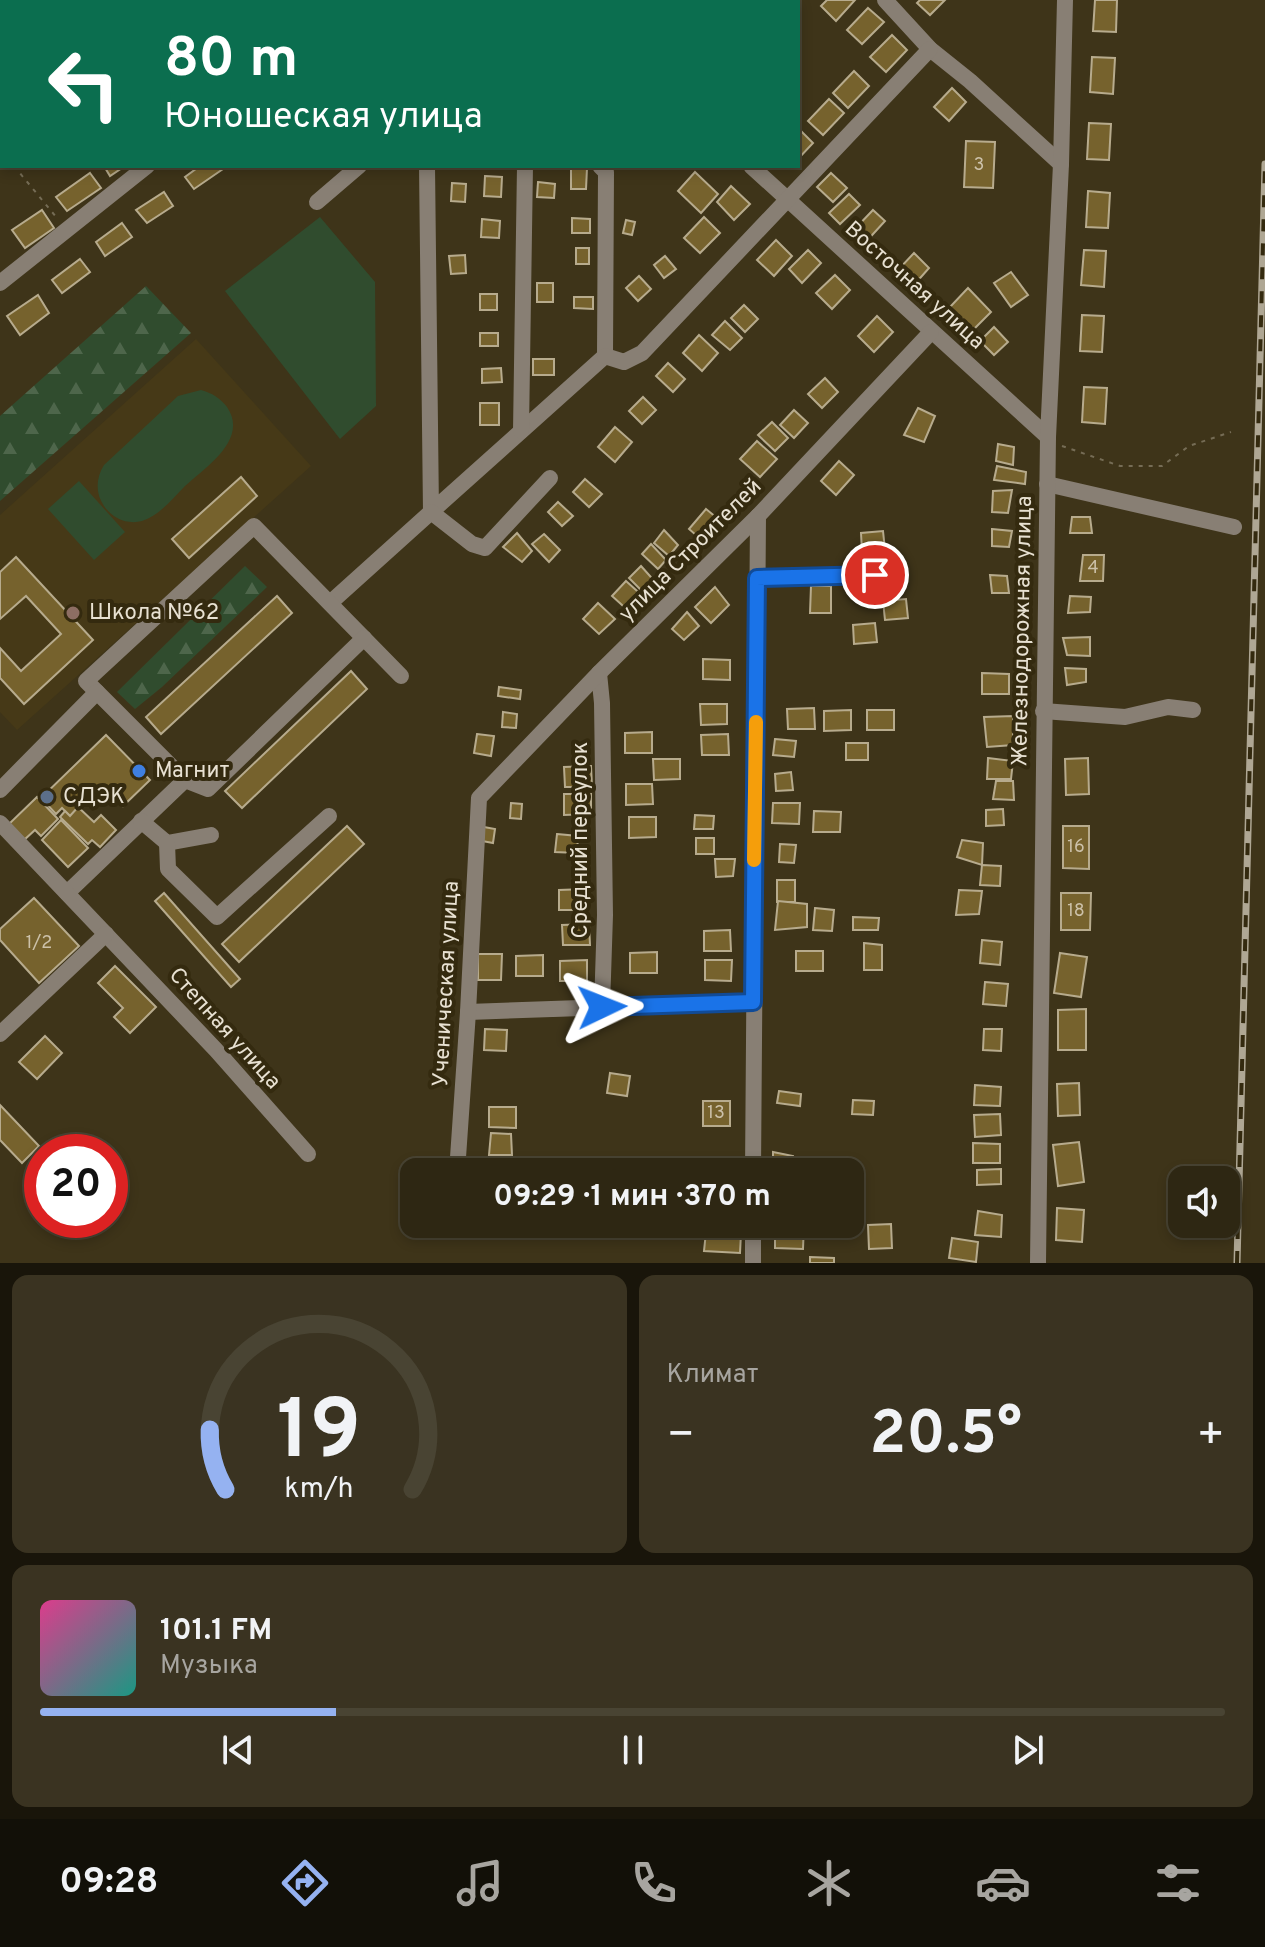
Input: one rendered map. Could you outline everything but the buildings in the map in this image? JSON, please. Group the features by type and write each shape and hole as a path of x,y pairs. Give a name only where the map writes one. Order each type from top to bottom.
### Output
{"street":[{"path":"885,0 930,49 1061,164"},
{"name":"Железнодорожная улица","path":"1038,1263 1048,437 1065,0"},
{"path":"605,356 624,362 642,353 930,49"},
{"path":"0,283 144,168"},
{"path":"317,202 357,168"},
{"path":"427,168 431,512"},
{"path":"521,431 525,168"},
{"path":"330,603 605,356 606,172 602,168"},
{"name":"Восточная улица","path":"753,168 1048,437"},
{"name":"улица Строителей","path":"479,798 599,673 758,516 931,332"},
{"path":"431,512 472,544 485,548 550,478"},
{"path":"1047,484 1234,527"},
{"path":"753,1158 758,516"},
{"path":"364,638 208,789 185,780 86,681 254,526 330,603 401,676"},
{"path":"757,578 875,575"},
{"name":"Средний переулок","path":"599,673 605,915 602,1007"},
{"path":"0,790 97,692"},
{"path":"1043,711 1125,717 1168,707 1193,710"},
{"path":"67,893 185,780"},
{"name":"Ученическая улица","path":"458,1158 479,798"},
{"path":"141,821 167,843 168,869 217,917 329,816"},
{"name":"Степная улица","path":"0,823 216,1050 308,1154"},
{"path":"167,843 211,835"},
{"path":"0,1034 106,934"},
{"path":"468,1012 753,1002"},
{"path":"753,1238 753,1263"}],"path":[{"path":"16,168 66,230"},
{"path":"1048,437 1068,450 1120,466 1162,466 1189,446 1231,432"}],"shaded area":[{"name":"Школа №62","path":"196,339 311,466 17,730 0,712 0,515"}],"green space":[{"path":"320,217 375,282 376,406 340,439 225,291"},
{"path":"146,286 191,333 0,501 0,416"},
{"path":"201,390 212,394 227,407 233,430 229,441 213,461 154,515 136,522 116,517 107,510 99,496 98,480 104,465 178,396"},
{"path":"79,481 125,532 94,560 48,509"},
{"path":"245,566 267,587 135,709 117,692"}],"railway":[{"path":"1237,1263 1265,164"}],"slow traffic":[{"path":"754,860 756,722"}],"place":[{"name":"Школа №62","path":"73,613"},
{"name":"Магнит","path":"139,771"},
{"name":"СДЭК","path":"47,797"}],"route":[{"path":"602,1007 753,1002 757,578 875,575"}]}
